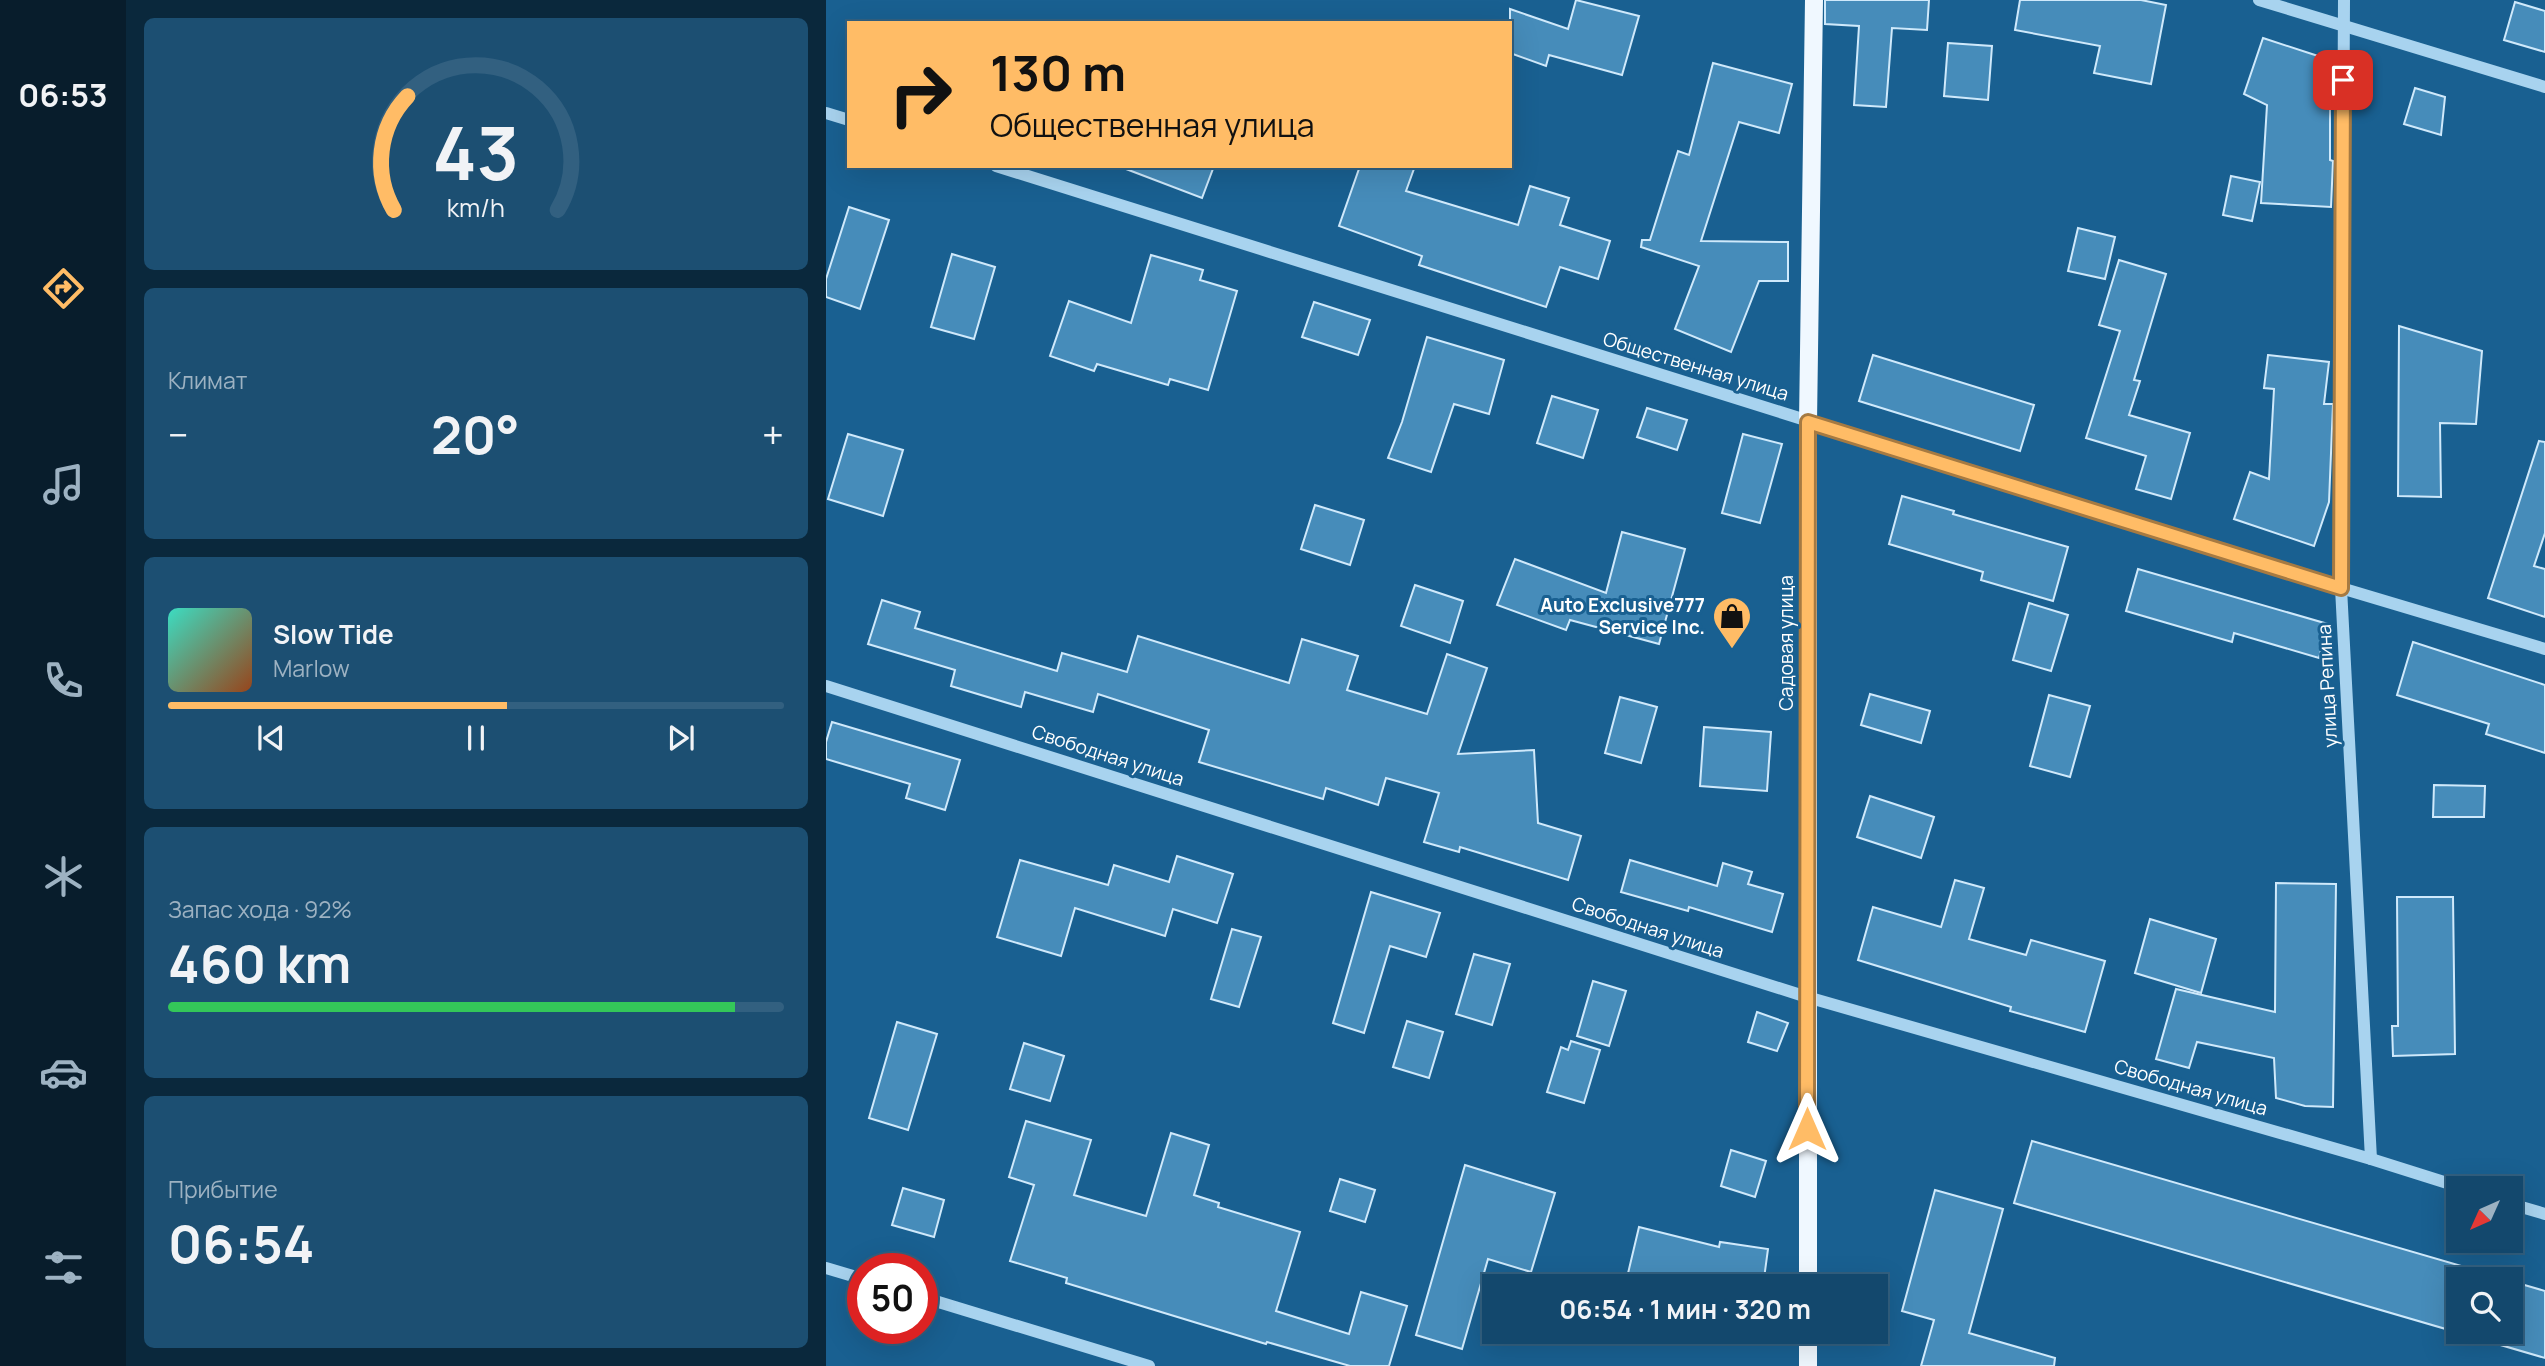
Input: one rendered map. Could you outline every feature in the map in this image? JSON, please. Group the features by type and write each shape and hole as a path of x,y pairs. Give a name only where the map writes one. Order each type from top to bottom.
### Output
{"main road":[{"name":"Садовая улица","path":"1808,1274 1808,422 1814,0"},
{"path":"1808,1344 1808,1366"}],"street":[{"path":"2259,0 2545,87"},
{"name":"улица Репина","path":"2344,0 2341,588 2371,1159"},
{"path":"826,113 847,119"},
{"name":"Общественная улица","path":"1002,168 1808,422 2545,649"},
{"name":"Свободная улица","path":"826,686 1807,997 2446,1183"},
{"path":"2524,1208 2545,1214"},
{"path":"826,1268 847,1274"},
{"path":"938,1302 1149,1366"}],"building":[{"path":"1576,0 1639,16 1622,75 1549,55 1546,66 1512,54 1510,9 1568,29"},
{"path":"1825,0 1929,0 1927,30 1892,28 1886,107 1854,105 1859,26 1825,24"},
{"path":"2020,0 2141,0 2166,5 2151,84 2094,73 2100,46 2015,30"},
{"path":"2515,2 2545,11 2545,52 2504,40"},
{"path":"2263,38 2327,61 2330,72 2330,160 2333,161 2331,207 2261,203 2267,105 2244,94"},
{"path":"1948,43 1992,46 1988,100 1944,96"},
{"path":"1713,63 1792,84 1779,133 1739,122 1701,241 1788,242 1788,281 1759,281 1731,352 1675,329 1699,266 1641,247 1642,240 1650,240 1678,151 1689,155"},
{"path":"2415,88 2445,97 2441,135 2404,124"},
{"path":"1126,168 1213,168 1202,198"},
{"path":"1359,168 1414,168 1406,191 1518,225 1530,186 1569,198 1560,225 1610,241 1598,279 1560,267 1546,307 1419,265 1422,256 1339,226"},
{"path":"2231,176 2260,182 2252,221 2223,215"},
{"path":"849,207 889,220 860,309 826,297 826,279"},
{"path":"2078,228 2115,237 2105,279 2068,271"},
{"path":"952,254 995,267 974,339 931,327"},
{"path":"1151,255 1203,270 1200,280 1237,291 1208,390 1170,379 1168,385 1097,364 1094,371 1050,356 1069,301 1131,323"},
{"path":"2119,260 2166,274 2134,380 2140,381 2129,415 2190,433 2171,499 2136,489 2146,456 2086,438 2120,331 2099,325"},
{"path":"1314,302 1370,320 1358,355 1302,337"},
{"path":"2399,326 2482,351 2476,424 2440,423 2441,497 2398,496"},
{"path":"1427,337 1504,360 1489,414 1454,404 1431,472 1388,458 1402,422"},
{"path":"1873,355 2034,405 2020,451 1859,401"},
{"path":"2268,355 2329,362 2324,404 2333,404 2329,502 2314,546 2234,519 2250,472 2269,479 2274,389 2264,388"},
{"path":"1552,396 1598,410 1583,458 1537,443"},
{"path":"1647,408 1687,420 1677,450 1637,437"},
{"path":"848,434 903,450 883,516 828,499"},
{"path":"1743,434 1782,444 1760,523 1722,513"},
{"path":"2539,441 2545,442 2545,533 2534,566 2545,569 2545,617 2488,598"},
{"path":"1902,496 1954,511 1953,514 2068,547 2053,601 1981,580 1983,572 1889,544"},
{"path":"1315,505 1364,520 1350,565 1301,549"},
{"path":"1622,532 1685,549 1659,644 1570,620 1566,630 1497,605 1515,559 1606,593"},
{"path":"2138,569 2328,624 2319,658 2234,633 2232,642 2126,611"},
{"path":"1415,585 1463,601 1450,643 1401,626"},
{"path":"882,600 920,612 915,628 1057,671 1062,653 1127,672 1138,636 1289,683 1302,639 1358,656 1347,690 1427,714 1447,654 1487,668 1458,754 1534,750 1538,823 1581,836 1568,880 1460,847 1459,852 1424,842 1439,793 1386,778 1378,805 1326,788 1323,799 1199,762 1209,730 1098,694 1093,712 1025,692 1021,707 951,686 955,670 868,644"},
{"path":"2029,603 2068,615 2051,671 2013,660"},
{"path":"2413,642 2545,685 2545,753 2486,734 2489,724 2397,695"},
{"path":"1870,694 1930,711 1921,743 1861,725"},
{"path":"2049,695 2090,706 2070,777 2030,766"},
{"path":"1620,697 1657,707 1641,763 1605,753"},
{"path":"832,722 960,760 945,810 906,798 910,784 826,759 826,742"},
{"path":"1704,727 1771,732 1767,791 1700,786"},
{"path":"2434,785 2485,786 2484,817 2433,817"},
{"path":"1870,796 1934,817 1921,858 1857,837"},
{"path":"1177,856 1233,874 1217,923 1173,909 1165,936 1075,908 1061,956 997,937 1020,860 1108,885 1114,865 1169,882"},
{"path":"1630,860 1717,886 1723,863 1752,872 1748,884 1783,894 1772,932 1689,907 1688,911 1621,892"},
{"path":"1955,880 1984,888 1969,939 2026,955 2031,940 2105,961 2085,1032 2010,1011 2011,1007 1858,960 1873,907 1941,927"},
{"path":"2276,883 2336,884 2333,1107 2305,1106 2276,1098 2274,1058 2197,1042 2189,1068 2156,1059 2176,989 2275,1012"},
{"path":"1371,892 1440,913 1426,957 1390,946 1364,1033 1333,1023"},
{"path":"2397,897 2453,897 2455,1054 2393,1056 2392,1026 2398,1026"},
{"path":"2150,919 2216,939 2201,993 2135,973"},
{"path":"1232,929 1261,937 1239,1007 1211,999"},
{"path":"1474,954 1510,964 1492,1025 1456,1014"},
{"path":"1593,981 1626,991 1609,1046 1577,1036"},
{"path":"1757,1012 1788,1023 1777,1051 1748,1042"},
{"path":"1407,1021 1443,1032 1429,1078 1393,1067"},
{"path":"897,1022 937,1034 908,1130 869,1118"},
{"path":"1571,1041 1600,1050 1584,1103 1547,1092 1561,1047 1568,1050"},
{"path":"1024,1043 1064,1056 1050,1101 1010,1089"},
{"path":"1026,1121 1091,1140 1074,1195 1146,1216 1171,1133 1209,1145 1194,1195 1219,1203 1218,1207 1300,1232 1276,1311 1349,1334 1361,1292 1407,1306 1389,1366 1350,1366 1267,1342 1266,1344 1066,1283 1067,1278 1010,1261 1034,1185 1009,1177"},
{"path":"2032,1141 2465,1267 2446,1267 2446,1329 2014,1203"},
{"path":"1731,1150 1766,1161 1755,1197 1721,1186"},
{"path":"1465,1165 1555,1193 1531,1272 1488,1259 1462,1349 1416,1335"},
{"path":"1340,1179 1375,1190 1365,1222 1330,1211"},
{"path":"903,1188 944,1200 934,1237 892,1225"},
{"path":"1935,1190 2003,1209 1969,1333 2055,1358 2054,1366 1921,1366 1934,1320 1902,1311"},
{"path":"1639,1227 1719,1247 1720,1242 1768,1249 1765,1274 1628,1274"},
{"path":"2523,1285 2545,1291 2545,1358 2497,1344 2523,1344"}],"place":[{"name":"Auto Exclusive777 Service Inc.","path":"1732,650"}],"route":[{"path":"1807,1129 1808,422 2341,588 2343,80"}]}
